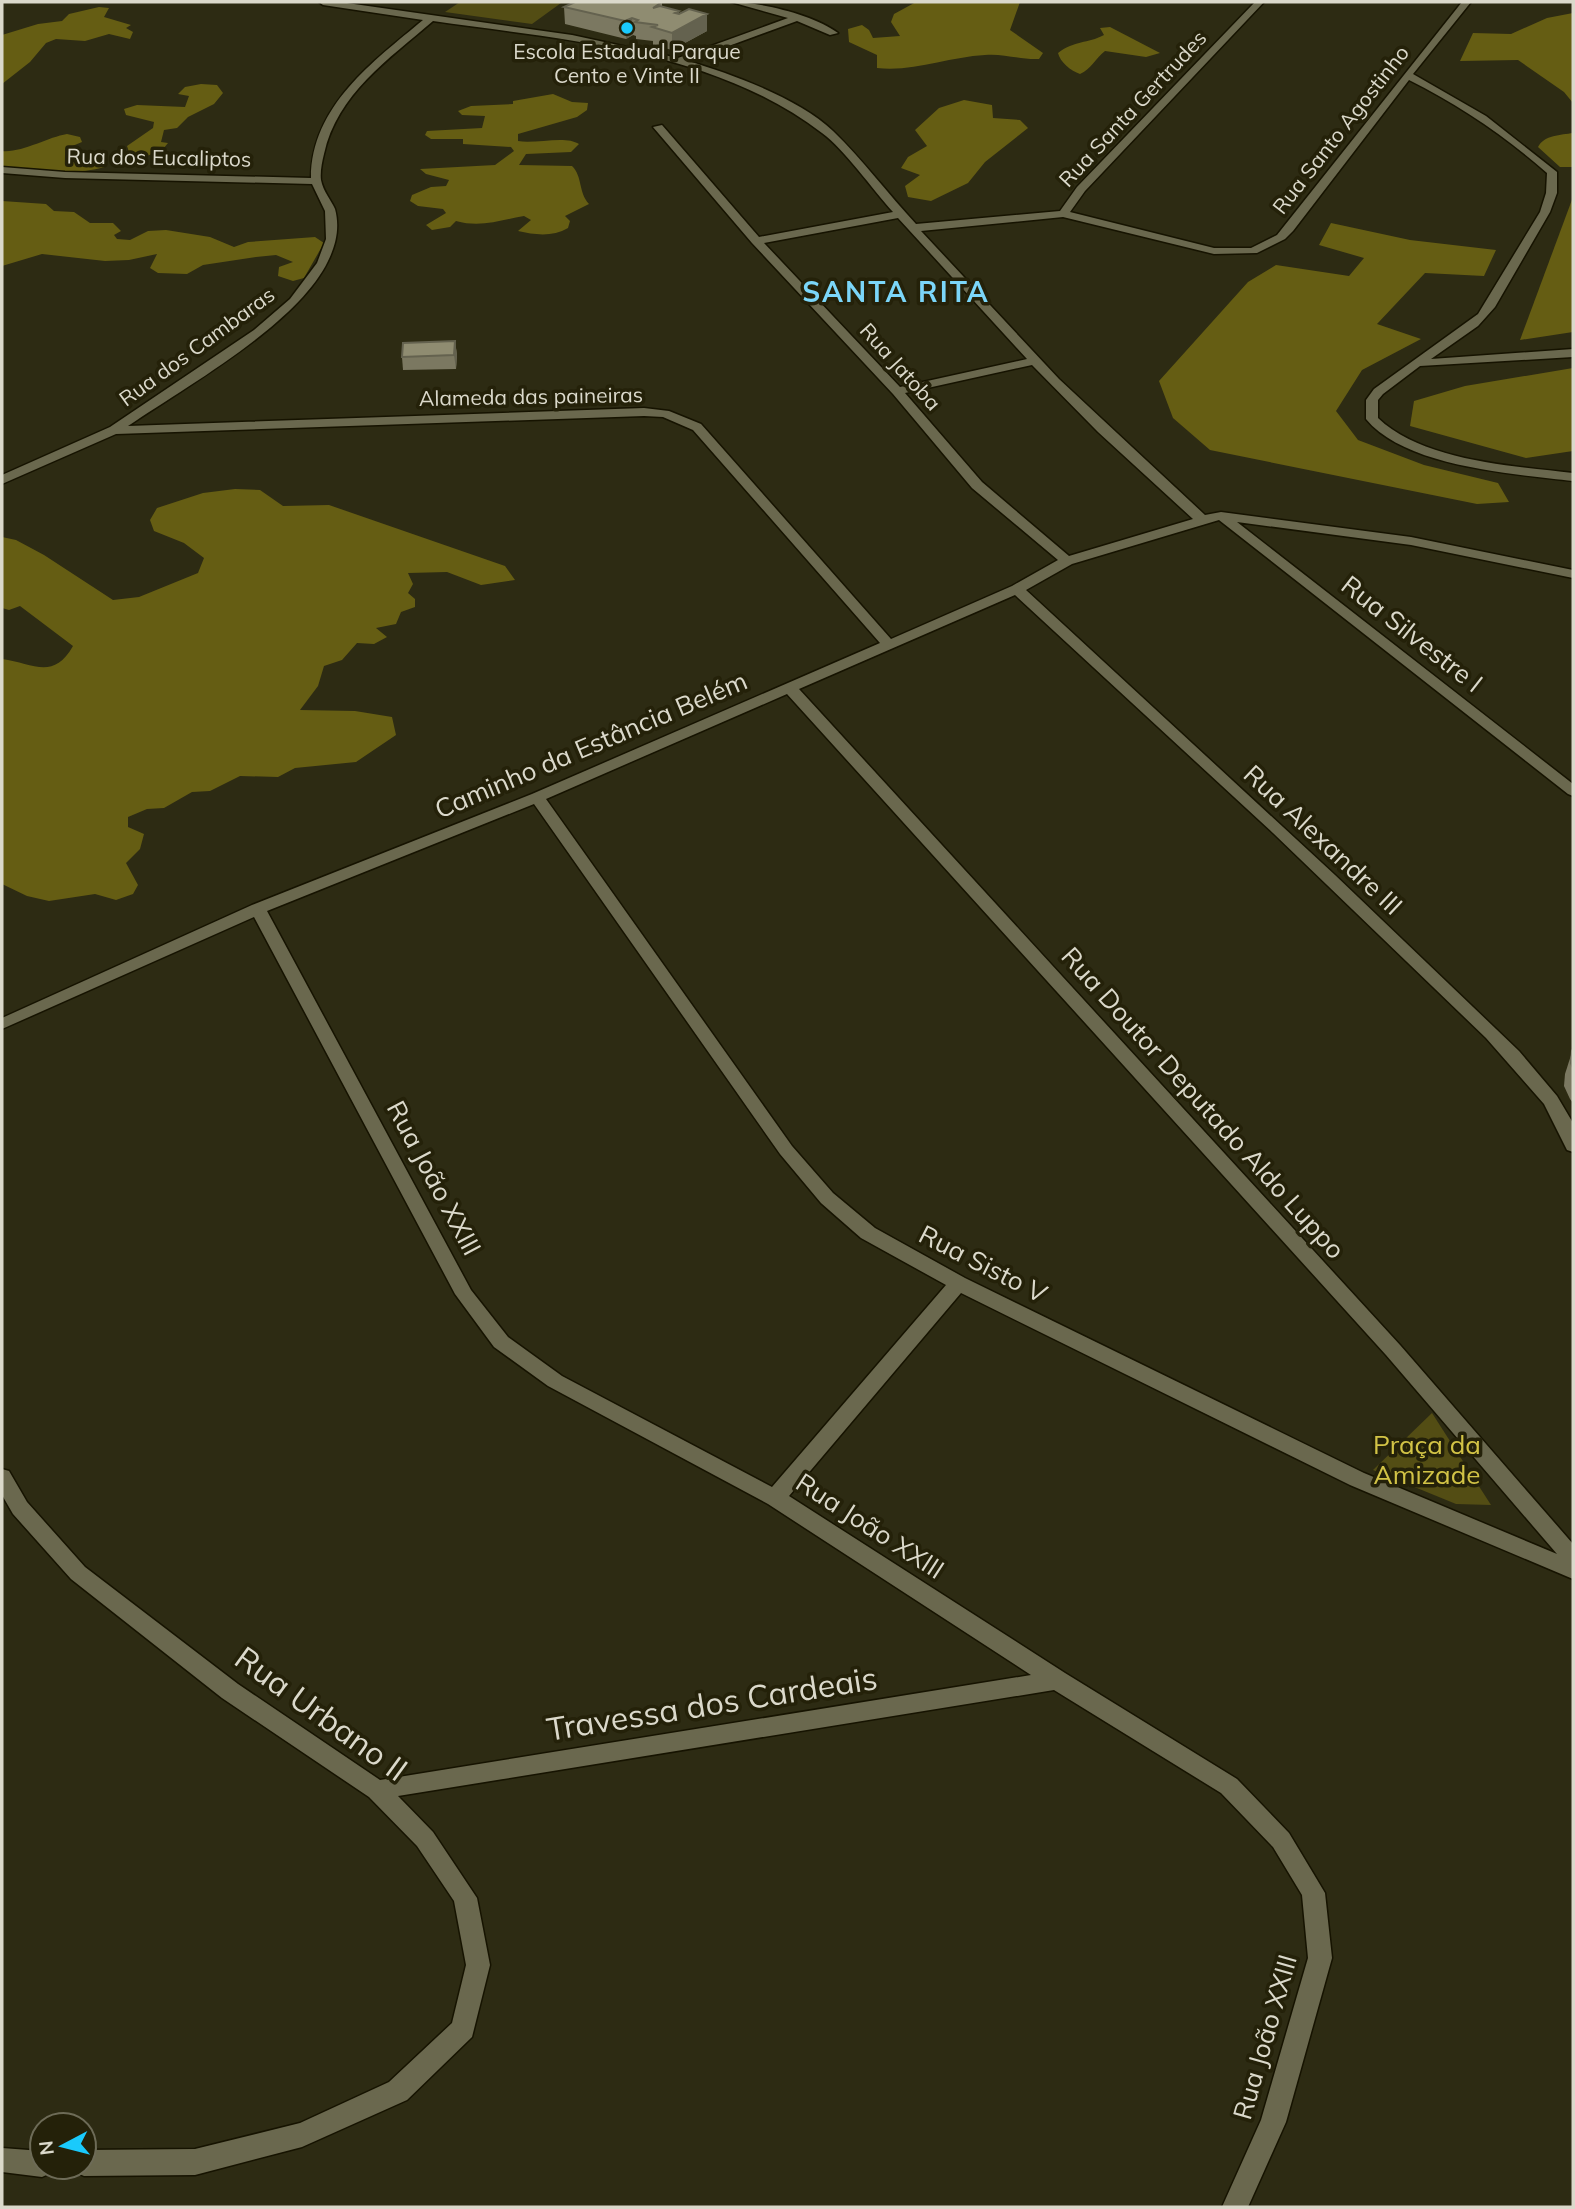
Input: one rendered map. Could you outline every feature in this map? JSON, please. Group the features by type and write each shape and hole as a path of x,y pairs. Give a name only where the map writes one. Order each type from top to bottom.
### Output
{"street":[{"path":"323,2 581,39 679,61 762,91 806,115 828,132 1034,361 1142,470 1202,520"},
{"path":"735,2 797,18 833,33"},
{"name":"Rua Santa Gertrudes","path":"1063,214 1082,188 1260,2"},
{"name":"Rua Santo Agostinho","path":"913,228 1063,214 1214,251 1253,251 1280,237 1289,229 1407,75 1467,2"},
{"path":"316,181 316,167 324,130 330,117 360,78 431,18"},
{"path":"679,61 797,18"},
{"path":"1407,75 1447,93 1494,125 1552,172 1554,187 1548,210 1483,314 1446,346 1417,363 1372,399 1370,411 1377,426 1388,436 1409,445 1502,468 1573,477"},
{"name":"Rua Jatoba","path":"658,127 756,241 897,391 977,485 1067,561"},
{"name":"Rua dos Eucaliptos","path":"2,170 65,175 316,181"},
{"name":"Rua dos Cambaras","path":"2,480 114,430 258,332 294,301 322,263 332,239 330,211 316,181"},
{"path":"756,241 900,215"},
{"path":"1417,363 1573,353"},
{"path":"897,391 1034,361"},
{"name":"Alameda das paineiras","path":"114,430 547,414 666,414 696,427 889,645"},
{"name":"Caminho da Estância Belém","path":"2,1024 258,909 537,797 889,645 1017,589 1067,561 1202,520 1221,516 1411,541 1573,574"},
{"name":"Rua Silvestre I","path":"1221,516 1573,792"},
{"name":"Rua Alexandre III","path":"1017,589 1371,918 1539,1083 1571,1136 1573,1146"},
{"name":"Rua Doutor Deputado Aldo Luppo","path":"789,687 1393,1350 1573,1558"},
{"name":"Rua Sisto V","path":"537,797 786,1150 819,1189 868,1233 958,1283 1357,1479 1573,1570"},
{"name":"Rua João XXIII","path":"258,909 464,1294 501,1342 555,1381 775,1498 1057,1680 1229,1786 1281,1840 1313,1893 1320,1958 1273,2122 1235,2207"},
{"path":"775,1498 958,1283"},
{"name":"Rua Urbano II","path":"2,1477 20,1508 78,1573 230,1691 377,1790 425,1839 466,1898 478,1965 463,2029 398,2091 302,2135 195,2162 98,2163"},
{"name":"Travessa dos Cardeais","path":"377,1790 1057,1680"},
{"path":"2,2160 28,2163"}],"green space":[{"path":"460,2 561,3 532,24 445,12"},
{"name":"Praça da Amizade","path":"1432,1413 1491,1505 1456,1504 1373,1470"}],"shaded area":[{"path":"916,2 1020,2 1010,30 1043,53 1039,59 971,56 891,69 877,68 877,55 849,42 848,29 862,25 869,30 873,38 900,36 891,22 894,14"},
{"path":"99,7 109,8 104,17 131,25 126,28 133,32 130,39 109,34 85,41 56,39 46,43 30,62 2,84 2,35 38,24 62,21 69,14"},
{"path":"1573,13 1573,103 1564,92 1518,60 1460,61 1473,33 1511,34 1547,18"},
{"path":"1110,27 1160,53 1146,57 1105,51 1080,74 1061,60 1058,53 1104,35 1100,28"},
{"path":"217,85 223,93 214,104 188,117 177,128 164,130 161,142 168,143 163,149 136,161 127,146 153,128 154,122 126,115 124,109 137,105 185,107 189,96 178,94 185,87"},
{"path":"553,94 572,102 588,103 587,110 577,117 518,134 518,141 567,140 579,144 571,152 526,154 519,165 572,166 589,204 565,216 570,221 568,228 544,234 518,231 531,220 524,216 482,224 456,221 450,227 432,230 426,225 446,213 443,209 418,206 410,201 412,195 431,187 446,186 449,180 426,174 420,169 495,165 514,151 511,147 463,144 463,139 431,139 425,135 427,131 482,128 485,116 462,115 458,111 471,106 513,104 513,101"},
{"path":"964,100 992,105 993,118 1020,120 1028,128 985,162 968,183 931,201 908,197 905,186 920,175 901,168 908,157 927,146 915,130 939,108"},
{"path":"1573,133 1573,167 1560,167 1538,147 1549,138"},
{"path":"67,134 80,137 82,142 70,147 71,159 105,167 67,172 2,166 2,151 18,150"},
{"path":"1573,197 1573,332 1520,340"},
{"path":"2,201 46,204 54,211 74,212 90,223 113,223 121,231 114,235 117,239 130,240 148,231 166,230 210,237 234,247 248,242 315,237 324,243 304,278 293,281 278,276 279,267 293,262 276,255 203,265 187,274 158,273 150,268 157,254 129,260 105,261 42,254 2,266"},
{"path":"1331,223 1410,240 1496,250 1484,276 1425,273 1377,324 1421,339 1362,370 1336,411 1358,440 1424,465 1498,483 1509,502 1477,504 1210,450 1173,418 1159,381 1248,282 1276,265 1349,276 1364,258 1319,245"},
{"path":"1573,368 1573,451 1526,458 1410,426 1414,401 1465,386"},
{"path":"235,489 260,490 283,506 329,505 505,566 515,580 481,585 447,572 408,573 413,584 408,593 415,599 415,607 401,612 396,624 376,628 387,637 374,644 357,643 342,660 324,666 318,686 300,710 355,711 392,717 396,735 356,762 295,768 278,777 240,776 210,791 192,792 164,808 147,809 128,817 128,827 144,834 140,849 126,863 138,885 133,894 116,900 95,894 49,901 27,896 2,884 2,659 50,667 65,657 73,646 20,606 9,610 2,608 2,537 16,540 44,555 113,600 139,597 198,573 204,558 184,543 154,531 150,520 157,508 203,493"}],"building":[{"path":"575,2 662,2 653,8 660,6 679,11 675,13 679,14 689,9 707,14 672,33 652,27 658,25 635,22 638,20 632,18 625,21 564,7"},
{"path":"455,341 454,355 402,357 403,343"}],"place":[{"name":"Escola Estadual Parque Cento e Vinte II","path":"627,28"}],"district":[{"name":"SANTA RITA","path":"896,292"}]}
